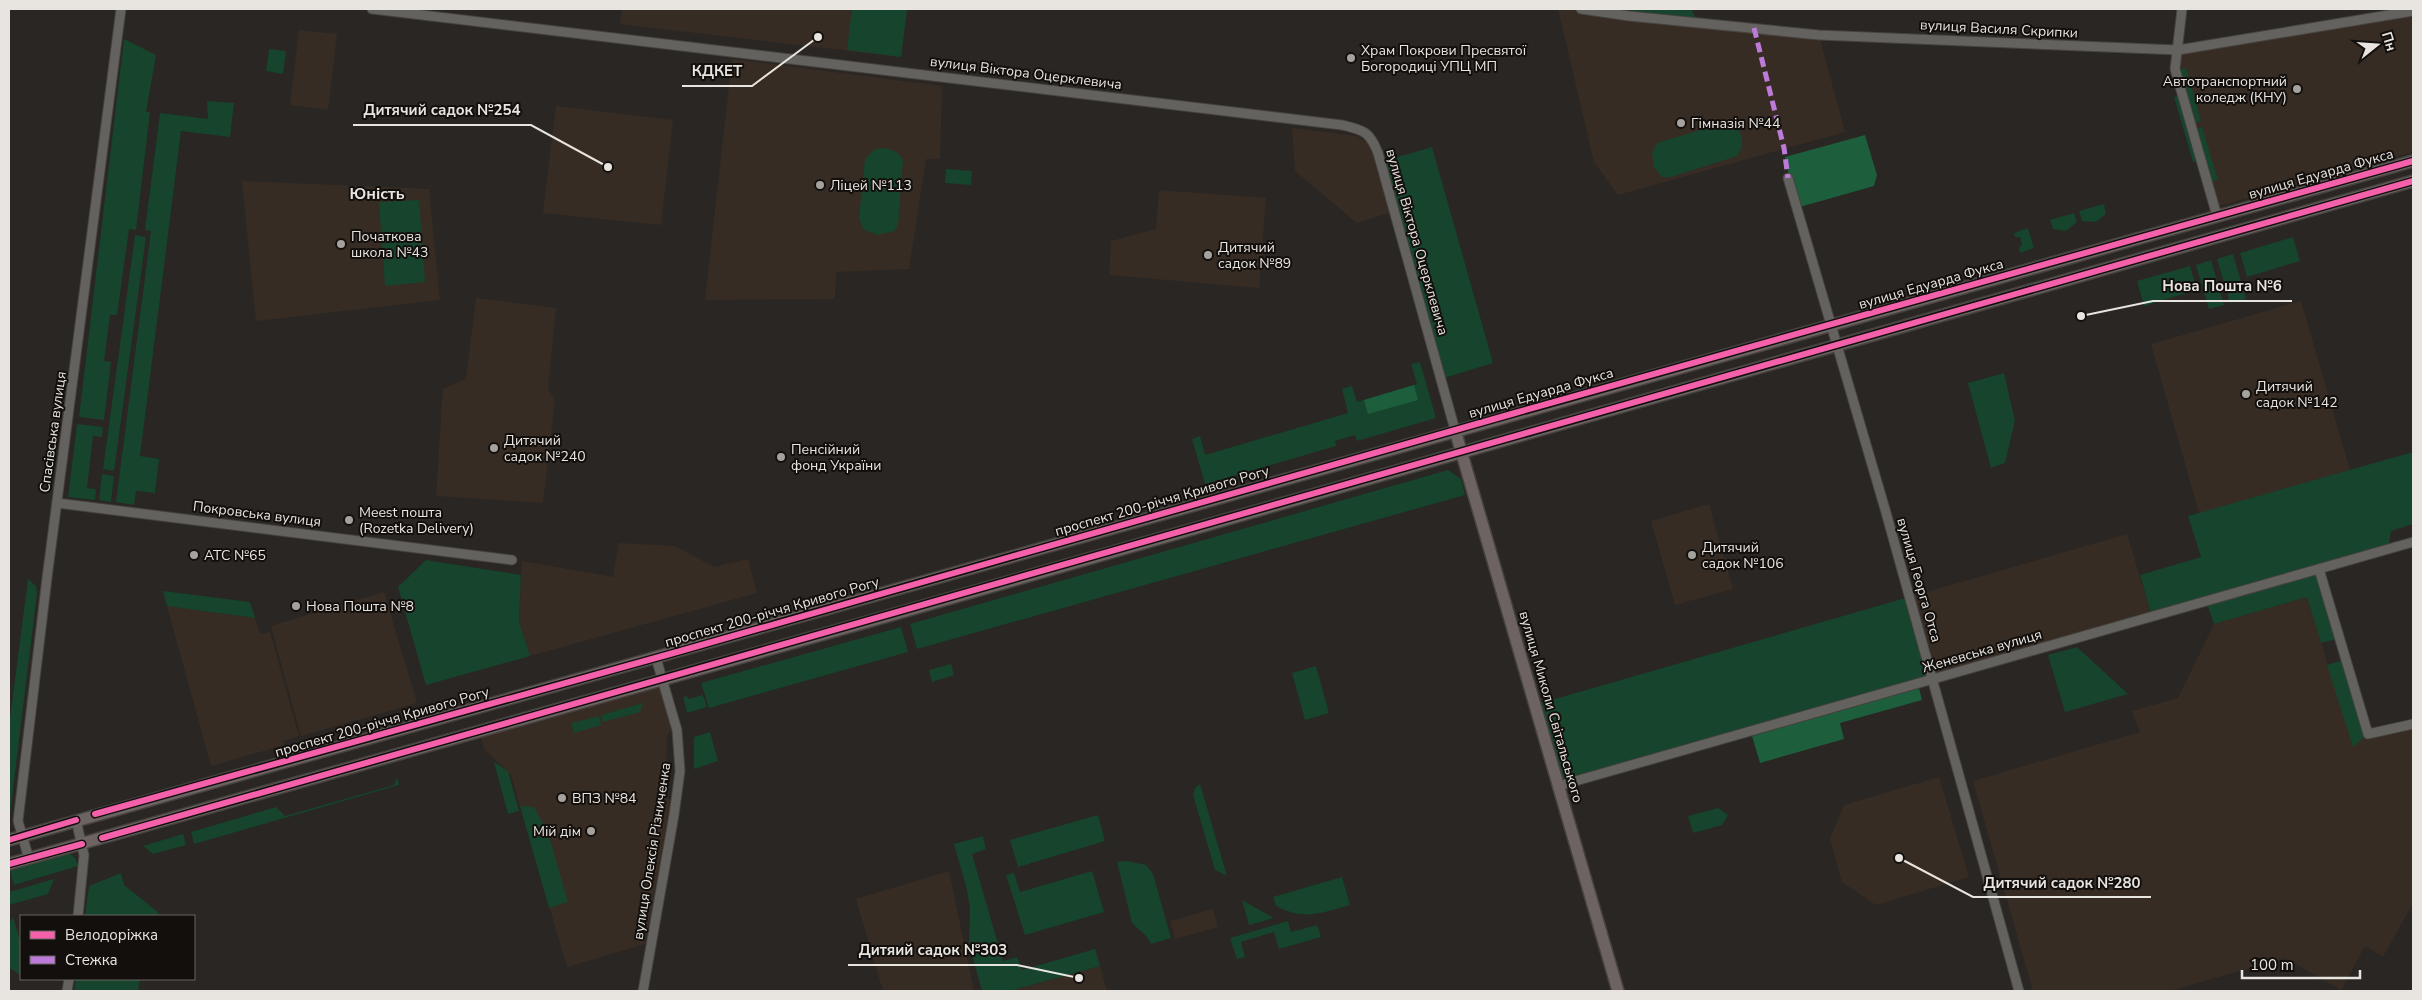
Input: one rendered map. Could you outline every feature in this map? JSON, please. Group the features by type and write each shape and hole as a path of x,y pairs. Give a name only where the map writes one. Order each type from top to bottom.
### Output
{"main road":[{"name":"вулиця Едуарда Фукса","path":"1456,430 2413,161"},
{"path":"9,864 2413,181"},
{"path":"2047,264 2053,284"},
{"name":"вулиця Миколи Світальського","path":"1456,430 1618,991"},
{"name":"проспект 200-річчя Кривого Рогу","path":"9,840 1456,430"},
{"path":"1019,555 1024,576"}],"street":[{"name":"Спасівська вулиця","path":"29,858 22,836 19,815 121,9"},
{"name":"вулиця Віктора Оцерклевича","path":"372,9 951,77 1363,130 1372,139 1378,153 1456,430"},
{"name":"вулиця Василя Скрипки","path":"1581,9 1630,12 1818,34 2178,50 2413,11"},
{"path":"2182,9 2175,69 2217,216"},
{"name":"вулиця Георга Отса","path":"1788,178 1933,679 2019,991"},
{"name":"Покровська вулиця","path":"57,503 512,560"},
{"name":"Женевська вулиця","path":"1558,786 2413,542"},
{"path":"2319,569 2368,734 2413,724"},
{"name":"вулиця Олексія Різниченка","path":"643,991 680,772 678,735 656,658"},
{"path":"76,820 84,855 83,886 78,915"}],"shaded area":[{"path":"622,9 907,9 901,57 620,24"},
{"name":"Гімназія №44","path":"1558,9 1581,9 1819,35 1845,132 1618,195 1594,162"},
{"name":"Автотранспортний коледж (КНУ)","path":"2413,11 2413,152 2215,207 2175,69 2178,50"},
{"path":"299,30 337,34 328,110 290,105"},
{"name":"Ліцей №113","path":"732,59 942,86 940,159 926,159 909,269 836,272 835,299 705,300"},
{"path":"556,106 673,120 661,225 543,213"},
{"path":"1292,128 1357,136 1368,143 1373,154 1389,213 1357,223 1295,171"},
{"name":"Початкова школа №43","path":"242,181 429,189 440,300 256,321"},
{"name":"Дитячий садок №89","path":"1159,190 1266,198 1259,288 1109,275 1111,241 1156,229"},
{"name":"Дитячий садок №240","path":"476,298 556,308 548,389 555,400 543,503 436,496 443,389 466,379"},
{"name":"Дитячий садок №142","path":"2301,301 2350,470 2199,513 2151,344"},
{"name":"Дитячий садок №106","path":"1709,504 1733,589 1675,605 1651,521"},
{"path":"2127,534 2152,617 1933,679 1909,597"},
{"path":"619,543 675,546 714,567 748,559 757,593 530,656 519,621 522,561 613,577"},
{"path":"384,592 417,703 301,736 271,626"},
{"path":"2307,597 2353,746 2368,734 2413,724 2413,903 2383,957 2365,946 2341,990 2285,958 2169,991 2033,991 1973,781 2140,732 2132,711 2178,698 2214,624"},
{"path":"167,606 255,618 260,634 270,632 299,736 283,741 284,745 211,766"},
{"path":"661,686 672,727 667,736 666,795 671,801 645,944 567,967 511,775 484,749 481,736"},
{"path":"1939,777 1969,877 1876,905 1842,882 1830,839 1844,805"},
{"path":"949,871 974,991 883,991 856,899"},
{"path":"1213,909 1218,927 1175,939 1170,921"},
{"path":"1100,966 1107,991 1010,991"}],"green space":[{"path":"852,9 907,9 901,57 847,50"},
{"path":"1630,9 1691,9 1698,22 1629,16"},
{"path":"124,39 156,55 146,112 150,112 136,230 129,229 117,315 110,315 104,361 111,362 104,420 79,417"},
{"path":"269,49 286,51 283,74 266,71"},
{"path":"2186,68 2201,121 2193,124 2178,70"},
{"path":"2181,95 2200,160 2193,162 2174,97"},
{"path":"207,101 234,103 230,137 181,131 140,456 159,459 155,493 136,491 134,505 116,502 151,231 145,230 160,113 208,119"},
{"path":"1727,122 1736,127 1741,136 1742,146 1737,156 1671,177 1662,177 1654,167 1652,153 1657,143"},
{"path":"2202,127 2218,180 2210,182 2195,129"},
{"path":"1865,135 1877,175 1874,186 1796,208 1785,157"},
{"path":"1432,147 1493,363 1444,378 1384,161"},
{"path":"881,148 894,151 903,160 898,225 894,231 877,235 863,229 859,219 865,159 874,150"},
{"path":"946,169 972,171 971,185 945,183"},
{"path":"419,200 425,282 385,286 379,202"},
{"path":"2104,204 2106,214 2096,222 2082,221 2079,211"},
{"path":"2074,213 2077,222 2066,231 2053,229 2050,220"},
{"path":"2028,228 2034,248 2020,253 2019,248 2022,245 2020,237 2015,237 2014,233"},
{"path":"135,235 146,237 114,471 103,469"},
{"path":"2293,237 2300,261 2247,277 2240,253"},
{"path":"2233,254 2246,299 2230,303 2217,259"},
{"path":"2211,260 2224,305 2209,309 2196,265"},
{"path":"2190,266 2197,290 2144,306 2137,281"},
{"path":"1420,362 1436,418 1357,441 1355,435 1335,441 1336,446 1205,484 1192,439 1200,436 1205,455 1348,413 1342,389 1352,386 1357,402 1417,384 1411,364"},
{"path":"2004,373 2015,421 2005,463 1991,468 1968,383"},
{"path":"1414,385 1418,400 1368,414 1364,400"},
{"path":"77,424 103,427 102,437 93,436 87,488 96,489 95,500 68,497"},
{"path":"2413,452 2413,524 2391,531 2388,550 2319,569 2340,638 2321,643 2307,597 2214,624 2206,601 2152,617 2140,575 2201,557 2188,516"},
{"path":"1448,470 1461,479 1465,495 917,649 910,624"},
{"path":"102,474 114,476 111,502 99,500"},
{"path":"426,560 521,575 519,621 530,656 426,685 398,587"},
{"path":"28,579 36,586 37,593 9,822 9,726"},
{"path":"163,591 250,602 255,618 167,606"},
{"path":"1909,597 1933,679 1565,784 1541,703"},
{"path":"901,627 908,652 709,708 701,683"},
{"path":"2077,647 2128,694 2065,712 2048,655"},
{"path":"2346,659 2368,734 2353,747 2327,665"},
{"path":"951,664 954,675 932,682 929,670"},
{"path":"1316,666 1329,713 1305,720 1292,673"},
{"path":"1919,688 1922,700 1840,723 1844,739 1760,763 1752,736"},
{"path":"682,691 684,697 687,696 688,699 703,695 707,707 687,713"},
{"path":"643,703 640,712 603,722 601,715"},
{"path":"599,716 601,725 574,733 571,723"},
{"path":"710,732 718,761 694,769 694,737"},
{"path":"494,762 508,771 519,811 508,814"},
{"path":"397,777 399,785 194,844 191,832 276,807 285,816 394,785"},
{"path":"1200,784 1227,876 1215,870 1193,795 1195,788"},
{"path":"520,806 534,807 548,833 568,902 549,908"},
{"path":"1718,808 1728,815 1722,825 1693,833 1688,816"},
{"path":"1098,815 1105,841 1018,867 1010,840"},
{"path":"183,834 186,845 153,854 143,846"},
{"path":"983,836 986,849 972,854 1003,961 1017,957 1022,970 1095,949 1100,966 1010,991 982,991 969,944 970,908 967,890 954,844"},
{"path":"69,853 75,858 78,866 14,885 10,871"},
{"path":"1127,861 1146,865 1153,874 1171,938 1151,944 1147,937 1132,923 1117,862"},
{"path":"1092,871 1104,912 1025,935 1006,875 1014,873 1020,892"},
{"path":"121,873 124,885 159,913 158,915 85,915 89,886"},
{"path":"1342,877 1350,905 1313,914 1295,913 1276,906 1273,897"},
{"path":"54,879 48,894 9,905 9,892"},
{"path":"1242,900 1274,918 1249,925"},
{"path":"13,917 20,941 20,974 9,968 9,924"},
{"path":"1288,921 1291,932 1317,925 1321,937 1279,949 1274,932 1241,942 1245,957 1237,959 1230,938"},
{"path":"76,980 140,980 138,991 74,991"}],"marked path":[{"path":"1754,28 1784,148 1788,178"}],"cycle path":[{"path":"95,814 677,652 1515,413 2413,161"},
{"path":"102,838 2413,181"},
{"path":"9,840 76,820"},
{"path":"9,864 82,844"}],"place":[{"name":"КДКЕТ","path":"818,37"},
{"name":"Храм Покрови Пресвятої Богородиці УПЦ МП","path":"1351,58"},
{"name":"Автотранспортний коледж (КНУ)","path":"2297,89"},
{"name":"Гімназія №44","path":"1681,123"},
{"name":"Дитячий садок №254","path":"608,167"},
{"name":"Ліцей №113","path":"820,185"},
{"name":"Початкова школа №43","path":"341,244"},
{"name":"Дитячий садок №89","path":"1208,255"},
{"name":"Нова Пошта №6","path":"2081,316"},
{"name":"Дитячий садок №142","path":"2246,394"},
{"name":"Дитячий садок №240","path":"494,448"},
{"name":"Пенсійний фонд України","path":"781,457"},
{"name":"Meest пошта (Rozetka Delivery)","path":"349,520"},
{"name":"АТС №65","path":"194,555"},
{"name":"Дитячий садок №106","path":"1692,555"},
{"name":"Нова Пошта №8","path":"296,606"},
{"name":"ВПЗ №84","path":"562,798"},
{"name":"Мій дім","path":"591,831"},
{"name":"Дитячий садок №280","path":"1899,858"},
{"name":"Дитяий садок №303","path":"1079,978"}],"district":[{"name":"Юність","path":"377,194"}]}
